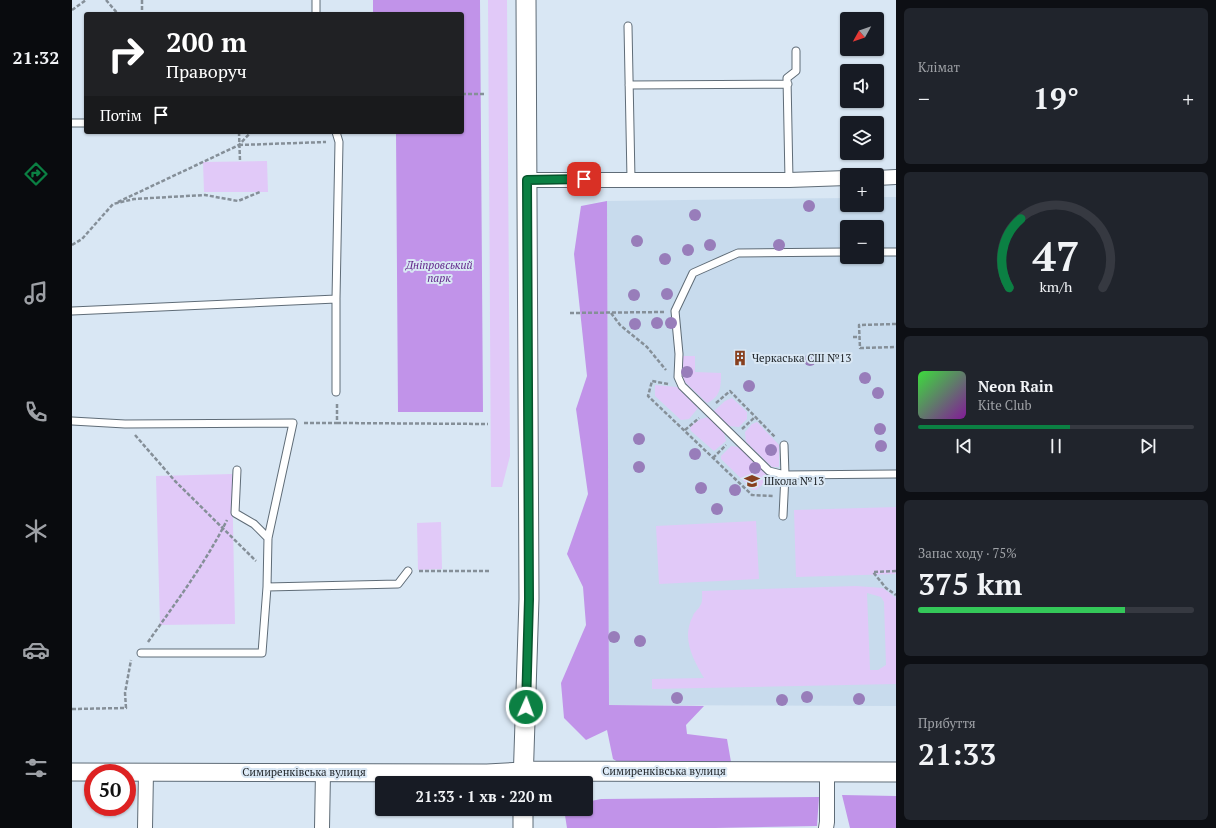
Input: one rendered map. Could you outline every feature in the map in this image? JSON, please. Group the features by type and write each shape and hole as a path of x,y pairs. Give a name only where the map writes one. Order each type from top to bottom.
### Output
{"main road":[{"path":"524,776 529,599 526,0"},
{"name":"Симиренківська вулиця","path":"585,776 896,772"},
{"path":"523,816 523,828"}],"street":[{"path":"884,178 896,177"},
{"path":"527,180 789,180 840,178"},
{"name":"Симиренківська вулиця","path":"72,772 487,773 515,776"},
{"path":"145,828 146,772"},
{"path":"322,828 323,772"},
{"path":"826,828 827,772"}],"lane":[{"path":"316,0 316,12"},
{"path":"628,26 631,179"},
{"path":"789,180 787,78 796,70 796,51"},
{"path":"629,85 788,84"},
{"path":"72,123 84,123"},
{"path":"336,392 339,142 337,134"},
{"path":"840,252 738,254 693,274 675,312 679,354 678,377 682,386 769,470 785,475 896,474"},
{"path":"884,252 896,252"},
{"path":"72,311 336,299"},
{"path":"72,421 125,424 294,423 268,538 267,587 262,653 141,653"},
{"path":"783,516 785,475 784,446"},
{"path":"237,470 235,513 254,524 268,538"},
{"path":"267,587 398,584 408,571"}],"path":[{"path":"72,10 86,0"},
{"path":"106,0 116,12"},
{"path":"142,0 142,12"},
{"path":"464,94 486,94"},
{"path":"239,134 240,162"},
{"path":"72,245 82,239 113,204 239,145 249,134"},
{"path":"239,145 339,142"},
{"path":"113,204 134,199 206,195 238,201 260,192"},
{"path":"611,312 620,325 647,347 682,386"},
{"path":"570,313 675,312"},
{"path":"896,324 859,325 860,348 896,347"},
{"path":"854,337 860,337"},
{"path":"682,386 652,382 648,396 752,495 784,496"},
{"path":"684,430 730,391 784,446"},
{"path":"336,392 337,423"},
{"path":"714,458 755,416"},
{"path":"294,423 488,424"},
{"path":"125,424 175,481 259,564 267,587"},
{"path":"72,709 126,708 124,693 132,656 141,653 188,587 228,520 235,513"},
{"path":"408,571 489,571"},
{"path":"896,571 873,572 886,588 896,595"}],"shaded area":[{"path":"488,0 507,0 510,456 502,487 491,487"},
{"path":"267,161 268,192 204,192 203,162"},
{"name":"Школа №13","path":"884,197 896,197 896,706 609,705 607,201 840,198 840,212 884,212"},
{"path":"682,356 695,356 695,372 721,373 719,391 712,401 707,403 685,382 682,376"},
{"path":"655,385 677,387 698,408 689,419 681,420 655,396"},
{"path":"732,398 747,412 747,419 739,427 729,426 714,411 725,401"},
{"path":"709,417 724,433 726,441 714,451 691,431 690,428 703,418"},
{"path":"757,422 779,445 779,467 772,467 746,442 745,432 752,424"},
{"path":"731,446 739,447 766,473 766,482 756,490 753,490 721,459 721,456"},
{"path":"232,474 235,624 160,625 156,476"},
{"path":"896,507 896,574 796,577 794,510"},
{"path":"756,521 759,579 659,584 656,526"},
{"path":"441,522 442,569 418,570 417,523"},
{"path":"856,586 883,588 896,598 896,684 652,689 652,679 704,678 693,656 688,640 690,624 702,603 702,591","holes":["867,593 881,597 884,602 886,665 878,670 870,670"]}],"green space":[{"name":"Дніпровський парк","path":"373,0 480,0 483,412 398,412 396,134 464,134 464,12 373,12"},
{"path":"607,201 609,705 704,706 686,725 687,734 727,739 731,762 618,762 613,759 607,730 586,740 564,718 561,683 586,625 583,587 567,554 588,494 576,409 587,376 574,254 581,206"},
{"path":"842,795 896,796 896,828 850,828"},
{"path":"819,797 817,826 567,828 565,816 593,816 593,801 601,799"}],"place":[{"name":"Черкаська СШ №13","path":"740,358"},
{"name":"Школа №13","path":"752,481"}],"route":[{"path":"526,707 529,599 527,180 584,179"}]}
